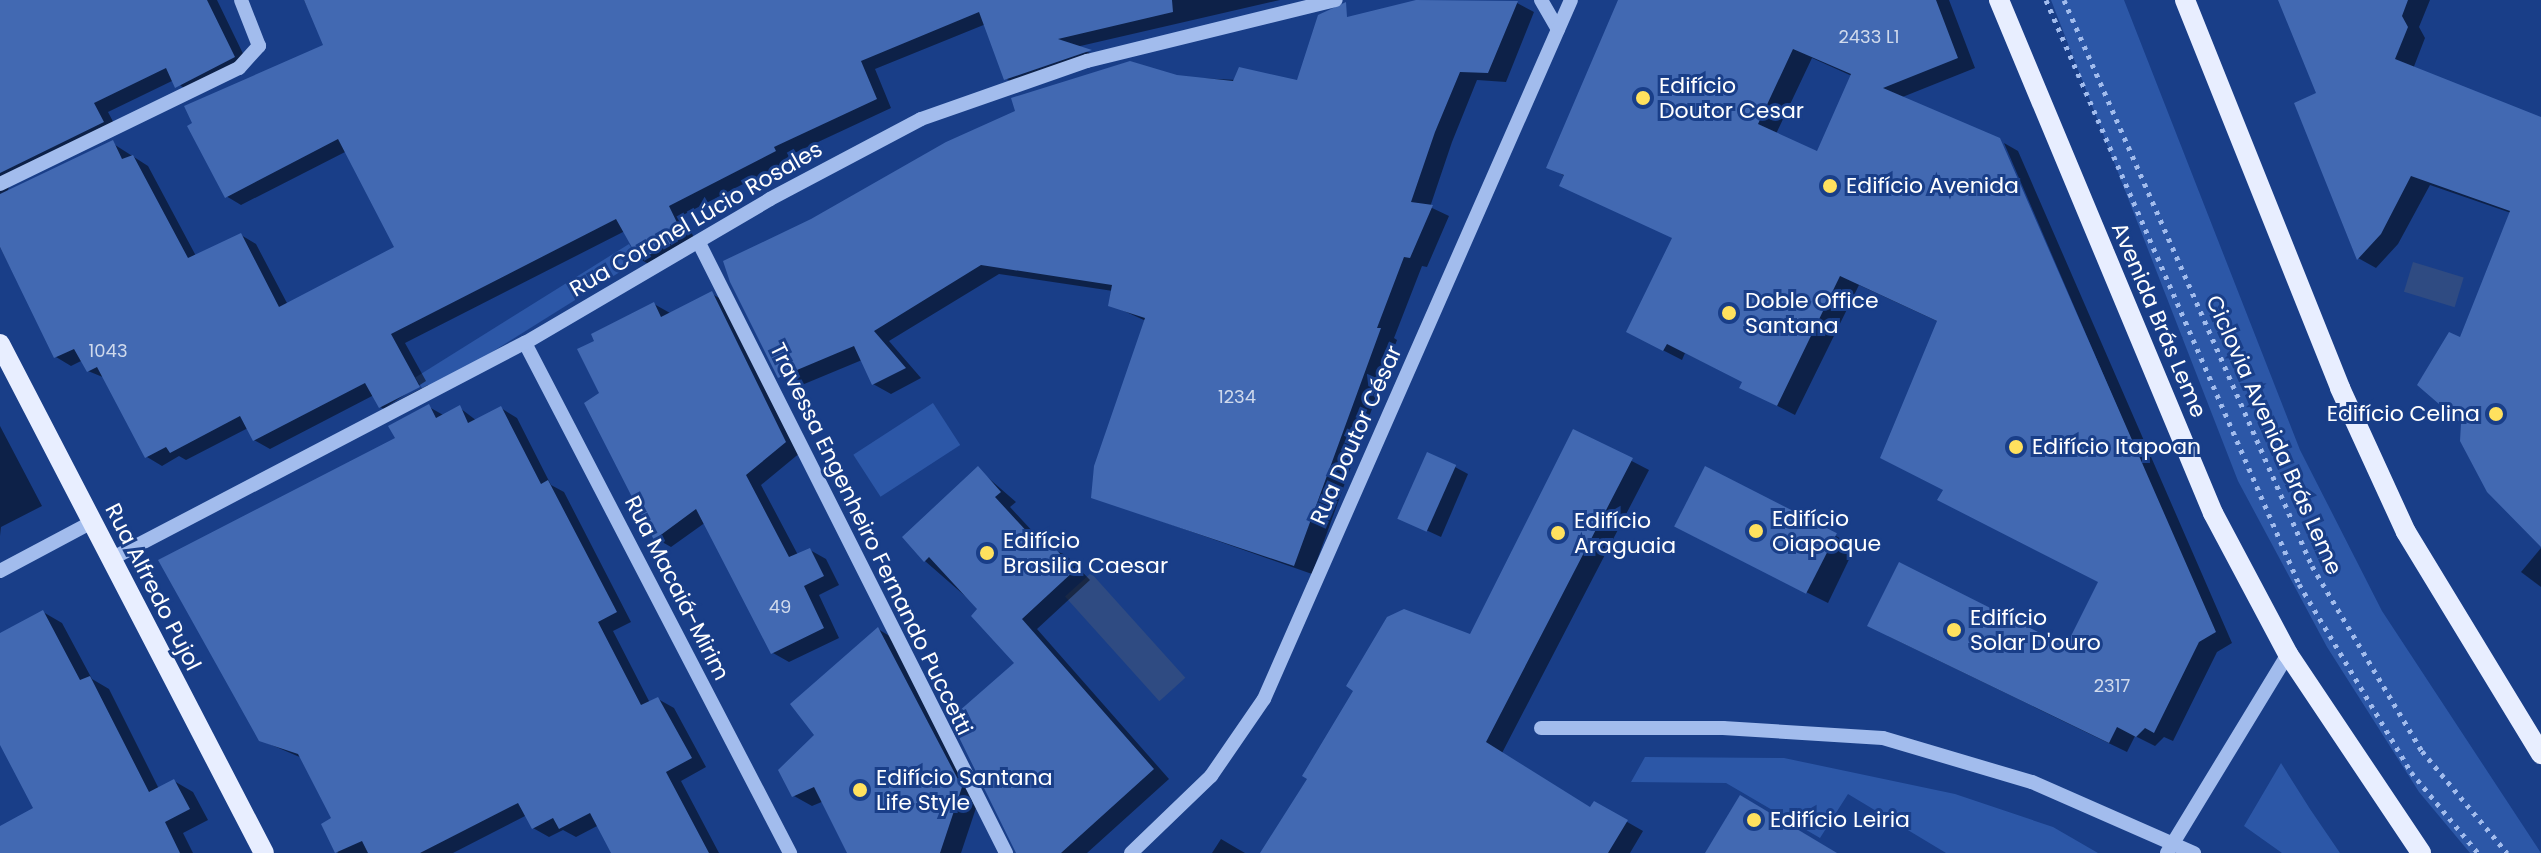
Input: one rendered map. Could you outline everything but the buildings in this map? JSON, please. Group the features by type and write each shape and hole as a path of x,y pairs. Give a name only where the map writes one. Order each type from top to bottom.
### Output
{"main road":[{"name":"Avenida Brás Leme","path":"1999,0 2213,513 2288,654 2421,853"},
{"path":"2185,0 2340,388 2406,532 2541,754"},
{"name":"Rua Alfredo Pujol","path":"0,344 264,853"}],"street":[{"path":"0,184 239,68 259,46 241,0"},
{"name":"Rua Coronel Lúcio Rosales","path":"111,559 525,343 840,161 961,104 1087,61 1336,0"},
{"path":"1541,0 1558,29"},
{"name":"Rua Doutor César","path":"1131,853 1211,776 1264,699 1571,0"},
{"name":"Travessa Engenheiro Fernando Puccetti","path":"699,243 1006,853"},
{"name":"Rua Macaiá-Mirim","path":"525,343 790,853"},
{"path":"0,571 92,522"},
{"path":"2171,847 2288,654"},
{"path":"1541,728 1723,728 1883,738 2032,782 2171,847 2194,853"}],"path":[{"path":"2046,0 2299,584 2411,772 2478,853"},
{"name":"Ciclovia Avenida Brás Leme","path":"2064,0 2312,566 2422,751 2507,853"}],"shaded area":[{"path":"2051,0 2124,0 2300,450 2382,611 2541,853 2470,853 2419,792 2327,647 2238,481"},
{"path":"629,244 639,260 425,394 415,378"},
{"path":"2413,262 2464,277 2455,307 2404,292"},
{"path":"933,403 960,445 881,497 853,455"},
{"path":"1091,573 1185,678 1159,701 1065,596"},
{"path":"1645,757 1784,758 1955,794 2053,827 2098,853 1946,853 1848,794 1820,838 1726,783 1631,782"},
{"path":"2281,763 2340,853 2282,853 2244,826"}],"place":[{"name":"Edifício Doutor Cesar","path":"1643,98"},
{"name":"Edifício Avenida","path":"1830,186"},
{"name":"Doble Office Santana","path":"1729,313"},
{"name":"Edifício Celina","path":"2496,414"},
{"name":"Edifício Itapoan","path":"2016,447"},
{"name":"Edifício Oiapoque","path":"1756,531"},
{"name":"Edifício Araguaia","path":"1558,533"},
{"name":"Edifício Brasilia Caesar","path":"987,553"},
{"name":"Edifício Solar D'ouro","path":"1954,630"},
{"name":"Edifício Santana Life Style","path":"860,790"},
{"name":"Edifício Leiria","path":"1754,820"}]}
